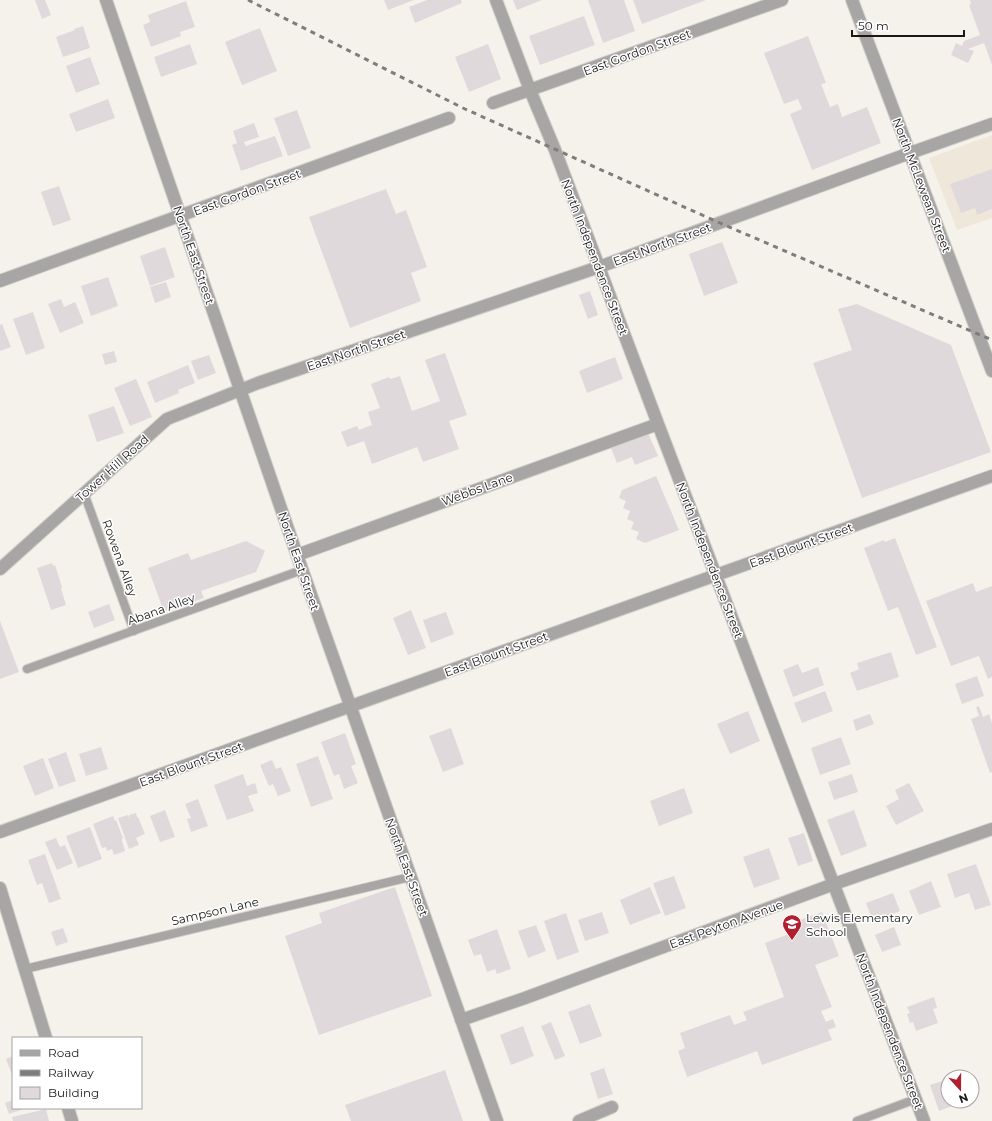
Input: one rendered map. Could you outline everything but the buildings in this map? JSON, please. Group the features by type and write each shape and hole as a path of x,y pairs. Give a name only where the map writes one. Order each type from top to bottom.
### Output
{"street":[{"name":"North East Street","path":"106,0 302,570 497,1121"},
{"name":"North Independence Street","path":"496,0 530,90 555,150 924,1121"},
{"name":"East Gordon Street","path":"493,103 782,0"},
{"name":"North McLewean Street","path":"852,0 992,371"},
{"name":"East Gordon Street","path":"0,281 449,118"},
{"name":"East North Street","path":"240,391 266,380 599,268 992,124"},
{"name":"Tower Hill Road","path":"0,569 166,419 240,391"},
{"name":"Webbs Lane","path":"297,555 658,424"},
{"name":"East Blount Street","path":"0,832 992,476"},
{"name":"East Peyton Avenue","path":"462,1020 834,884 992,829"},
{"path":"0,888 46,1037"},
{"path":"579,1121 612,1107"},
{"path":"68,1109 72,1121"}],"lane":[{"name":"Rowena Alley","path":"84,493 134,631"},
{"name":"Abana Alley","path":"27,669 302,570"},
{"name":"Sampson Lane","path":"25,969 410,877"},
{"path":"857,1121 916,1100"}],"shaded area":[{"path":"992,135 992,218 957,230 929,158"}],"railway":[{"path":"248,0 465,109 720,223 992,340"}],"place":[{"name":"Lewis Elementary School","path":"792,941"}]}
